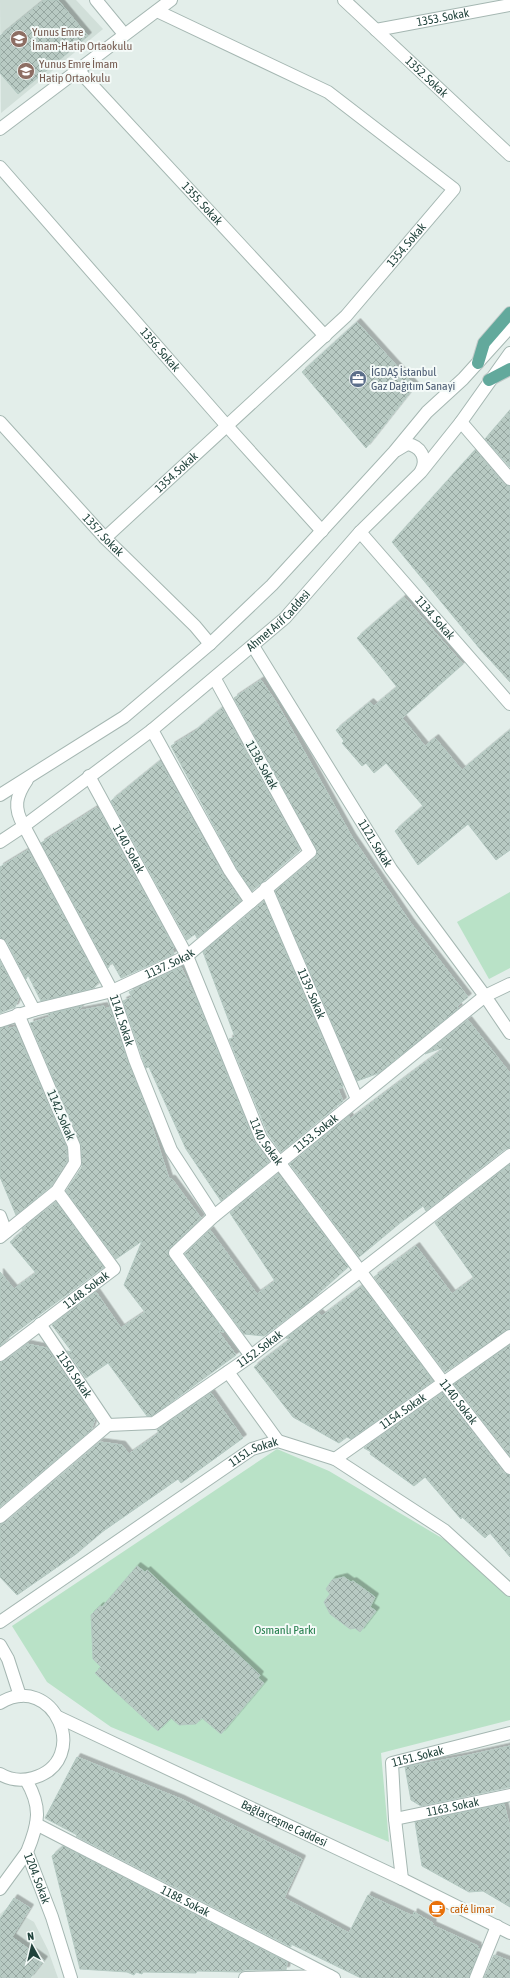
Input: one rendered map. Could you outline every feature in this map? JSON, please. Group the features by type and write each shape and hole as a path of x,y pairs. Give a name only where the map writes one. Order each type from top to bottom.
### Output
{"main road":[{"path":"478,363 484,343 510,313"},
{"path":"490,380 510,369"}],"street":[{"path":"96,0 124,34"},
{"path":"0,129 79,71 124,34 171,0"},
{"name":"1352. Sokak","path":"344,0 510,155"},
{"name":"1353. Sokak","path":"376,30 510,5"},
{"name":"1354. Sokak","path":"105,538 346,316 454,189 328,92 157,11"},
{"name":"1355. Sokak","path":"79,71 325,336"},
{"name":"1356. Sokak","path":"0,167 227,426 322,531"},
{"path":"0,795 124,717 210,644 272,585 394,452 427,412 478,363 510,327"},
{"name":"Ahmet Arif Caddesi","path":"0,842 24,826 152,730 215,679 285,618 360,532 421,472 461,422 510,353"},
{"name":"1357. Sokak","path":"0,422 105,538 195,626 210,644"},
{"path":"461,422 510,479"},
{"path":"394,452 407,444 412,444 423,454 425,459 421,472"},
{"name":"1134. Sokak","path":"360,532 510,704"},
{"name":"1121. Sokak","path":"253,646 391,869 485,996 510,1033"},
{"name":"1138. Sokak","path":"215,679 310,852"},
{"path":"152,730 230,871 251,902"},
{"name":"1140. Sokak","path":"89,776 187,956 261,1138 279,1164 361,1270 443,1382 510,1468"},
{"name":"1141. Sokak","path":"29,777 18,795 16,810 112,991 135,1060 171,1150 214,1216"},
{"name":"1137. Sokak","path":"0,1021 18,1014 112,991 187,956 310,852"},
{"name":"1139. Sokak","path":"266,888 357,1099"},
{"path":"0,945 34,1010"},
{"name":"1153. Sokak","path":"251,1356 175,1253 214,1216 485,996 510,984"},
{"name":"1142. Sokak","path":"3,1235 57,1191 75,1163 74,1146 18,1014"},
{"name":"1152. Sokak","path":"108,1425 154,1423 251,1356 510,1155"},
{"name":"1148. Sokak","path":"0,1355 114,1270 57,1191"},
{"path":"0,1216 3,1235"},
{"name":"1150. Sokak","path":"40,1324 108,1425"},
{"name":"1154. Sokak","path":"335,1459 510,1336"},
{"path":"228,1372 278,1441"},
{"path":"0,1517 108,1425"},
{"name":"1151. Sokak","path":"0,1622 252,1448 278,1441 335,1459 444,1530 510,1590"},
{"path":"0,1645 8,1659 20,1696"},
{"path":"0,1703 6,1699 20,1696 31,1697 42,1701 51,1708 58,1717 63,1730 63,1744 59,1757 51,1768 39,1776 26,1780 13,1779 0,1774"},
{"name":"Bağlarçeşme Caddesi","path":"58,1717 402,1879 510,1933"},
{"name":"1151. Sokak","path":"402,1879 395,1819 392,1763 510,1732"},
{"name":"1204. Sokak","path":"26,1780 34,1795 38,1810 35,1833 27,1852 52,1918 71,1978"},
{"name":"1163. Sokak","path":"395,1819 510,1795"},
{"name":"1188. Sokak","path":"36,1824 333,1977"},
{"path":"0,1889 27,1852"},
{"path":"476,1978 497,1926"},
{"path":"245,1978 333,1977"}],"shaded area":[{"name":"Yunus Emre İmam Hatip Ortaokulu","path":"0,0 76,0 103,29 1,113"},
{"path":"8,1907 34,1922 48,1950 58,1978 0,1978 0,1914"}],"green space":[{"path":"510,892 510,968 489,979 457,922"},
{"name":"Osmanlı Parkı","path":"277,1449 329,1471 457,1547 510,1597 510,1720 381,1753 389,1842 111,1727 47,1682 12,1626"}],"building":[{"name":"Yunus Emre İmam Hatip Ortaokulu","path":"44,0 58,0 88,36 18,94 0,73 0,36"},
{"name":"İGDAŞ İstanbul Gaz Dağıtım Sanayi","path":"357,322 415,386 366,448 302,372"},
{"path":"510,410 510,467 485,439"},
{"path":"475,450 504,484 510,486 510,682 480,649 392,542"},
{"path":"404,597 463,664 402,718 425,746 435,738 462,770 510,730 510,850 496,860 468,824 418,865 395,831 423,806 386,763 374,773 366,763 362,766 342,743 344,741 336,730 370,702 374,706 397,687 357,638"},
{"path":"261,680 278,705 352,837 410,922 468,997 457,1006 459,1008 379,1073 357,1081 275,891 315,858 317,851 234,698"},
{"path":"222,708 300,850 252,891 236,867 171,746 194,732"},
{"path":"160,761 223,875 241,901 197,938 195,934 187,940 111,801"},
{"path":"96,808 99,810 174,948 172,949 174,954 121,978 112,962 108,968 41,843"},
{"path":"28,850 99,982 94,988 41,1001 28,975 26,979 7,942 0,938 0,867"},
{"path":"264,901 343,1087 338,1089 343,1101 281,1152 268,1134 229,1039 235,1037 203,952"},
{"path":"0,961 19,997 15,1007 0,1013"},
{"path":"181,967 196,998 254,1141 269,1162 221,1201 186,1149 149,1067 146,1068 123,1001 132,997 129,992"},
{"path":"82,1006 78,1011 104,1006 105,1009 110,1007 128,1062 145,1104 169,1179 172,1179 201,1218 170,1248 168,1254 224,1332 218,1331 236,1355 152,1416 147,1416 108,1363 86,1378 67,1351 72,1352 52,1325 96,1292 121,1328 145,1312 124,1285 142,1241 116,1259 66,1191 82,1167 81,1145 30,1023 50,1017 48,1014"},
{"path":"468,1020 510,1073 510,1148 505,1149 426,1211 423,1206 359,1257 290,1164 349,1116 350,1119 443,1049 442,1048 425,1054"},
{"path":"8,1026 7,1029 15,1027 67,1148 67,1161 51,1186 16,1215 0,1177 0,1028"},
{"path":"510,1164 510,1329 445,1372 374,1277 416,1246 452,1294 474,1278 435,1223"},
{"path":"278,1174 348,1267 310,1301 264,1336 244,1334 185,1254 210,1230 257,1294 275,1281 230,1213"},
{"path":"56,1202 104,1267 4,1341 6,1341 0,1346 0,1272 14,1289 36,1273 10,1242 23,1231 22,1229"},
{"path":"362,1286 433,1381 351,1439 347,1437 339,1443 293,1417 254,1367 291,1339 286,1338 319,1313 322,1316"},
{"path":"27,1344 47,1348 95,1419 91,1430 0,1507 0,1362 5,1361"},
{"path":"510,1345 510,1456 454,1384"},
{"path":"211,1393 243,1438 181,1483 178,1479 102,1532 76,1554 17,1595 0,1577 0,1524 5,1523 100,1442 122,1445 129,1454 159,1433 157,1430"},
{"path":"442,1393 504,1473 510,1475 510,1557 490,1533 485,1538 462,1517 461,1519 425,1477 414,1486 364,1448"},
{"path":"137,1566 145,1572 147,1570 260,1675 258,1678 264,1683 221,1734 202,1718 196,1724 179,1725 171,1718 158,1731 95,1673 101,1667 93,1659 91,1615 100,1606 102,1607"},
{"path":"344,1577 351,1582 353,1581 375,1597 370,1607 376,1611 360,1632 355,1628 350,1629 330,1614 324,1602 330,1594 326,1589 332,1580"},
{"path":"510,1746 510,1787 421,1806 411,1800 405,1767"},
{"path":"77,1757 181,1799 302,1859 284,1898 349,1933 368,1895 413,1916 414,1912 433,1923 432,1925 478,1946 477,1948 480,1949 469,1978 361,1978 291,1944 291,1947 76,1836 77,1835 45,1818"},
{"path":"504,1804 510,1828 510,1907 483,1891 469,1892 422,1866 415,1822"},
{"path":"63,1846 287,1962 286,1970 245,1970 240,1972 197,1971 196,1973 143,1972 142,1974 136,1972 134,1975 127,1972 80,1969 52,1856"},
{"path":"14,1898 30,1908 12,1937 44,1960 30,1978 0,1978 0,1919"},
{"path":"494,1955 510,1961 510,1978 484,1978"}],"place":[{"name":"Yunus Emre İmam-Hatip Ortaokulu","path":"19,39"},
{"name":"Yunus Emre İmam Hatip Ortaokulu","path":"26,71"},
{"name":"İGDAŞ İstanbul Gaz Dağıtım Sanayi","path":"358,379"},
{"name":"café limar","path":"437,1909"}]}
